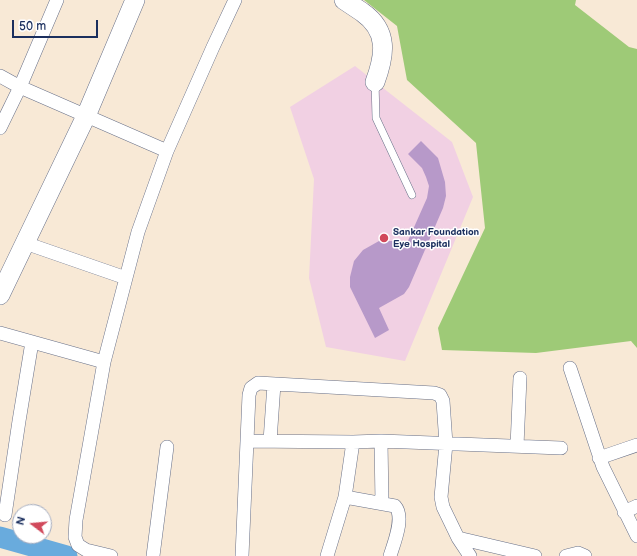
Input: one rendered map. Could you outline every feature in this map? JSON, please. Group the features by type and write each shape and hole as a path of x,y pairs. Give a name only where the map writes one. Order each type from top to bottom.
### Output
{"street":[{"path":"0,128 20,87 57,0"},
{"path":"0,295 86,116 135,0"},
{"path":"110,556 86,550 78,545 75,537 76,520 104,362 138,232 167,151 235,0"},
{"path":"344,0 363,12 375,25 383,43 382,62 375,82"},
{"path":"0,76 20,87 167,151"},
{"path":"25,243 126,278"},
{"path":"0,333 104,362"},
{"path":"5,514 32,342"},
{"path":"570,368 599,458 637,536"},
{"path":"517,446 520,378"},
{"path":"242,556 249,395 251,388 258,383 434,393 440,395 443,401 446,444 441,497 443,507 458,538 470,556"},
{"path":"270,441 274,384"},
{"path":"248,441 381,441 561,448"},
{"path":"381,441 382,503"},
{"path":"327,556 345,497 353,442"},
{"path":"599,458 637,445"},
{"path":"153,556 166,447"},
{"path":"345,497 395,506 399,510 400,518 390,556"},
{"path":"624,512 637,506"},
{"path":"458,538 535,556"},
{"path":"566,556 578,552 585,556"}],"lane":[{"path":"375,82 376,118 412,195"}],"shaded area":[{"name":"Sankar Foundation Eye Hospital","path":"355,66 452,142 473,197 405,361 326,347 309,278 314,179 290,107"}],"green space":[{"path":"364,0 576,0 575,5 629,47 637,49 637,348 631,341 536,353 442,350 438,328 485,228 476,143 407,80 397,26"}],"building":[{"path":"421,141 438,158 445,182 446,196 443,208 409,287 404,294 379,308 389,330 375,338 350,287 350,277 354,261 363,250 379,241 407,243 427,198 429,186 422,168 408,154"}],"waterway":[{"path":"0,537 67,556"}],"place":[{"name":"Sankar Foundation Eye Hospital","path":"384,238"}]}
